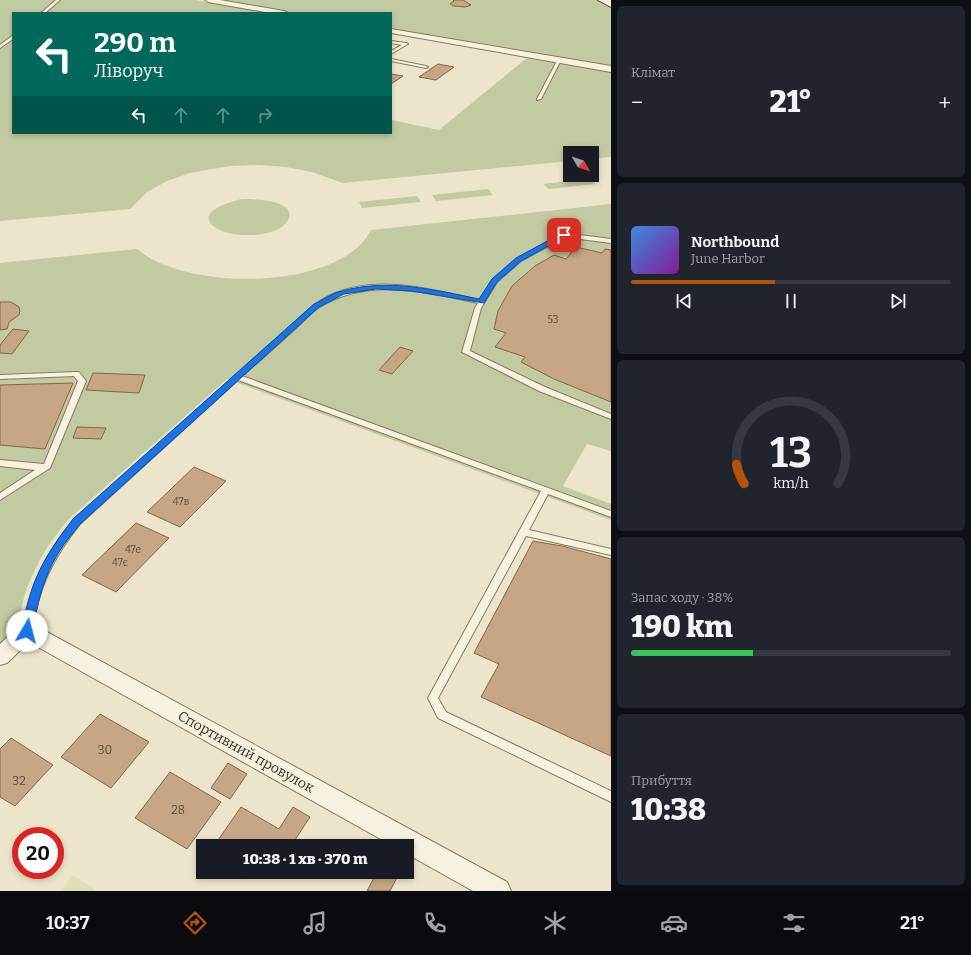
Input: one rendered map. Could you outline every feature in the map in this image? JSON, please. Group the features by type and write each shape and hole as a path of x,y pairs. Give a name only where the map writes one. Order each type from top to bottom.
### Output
{"main road":[{"path":"603,0 611,4"}],"street":[{"path":"208,0 278,12"},
{"path":"392,31 611,69"},
{"path":"0,657 27,631"},
{"name":"Спортивний провулок","path":"27,631 498,891"}],"lane":[{"path":"44,12 58,0"},
{"path":"0,47 12,38"},
{"path":"392,42 406,44 392,52"},
{"path":"392,60 426,67"},
{"path":"540,99 559,60"},
{"path":"611,241 564,235 518,260 494,281 478,308 466,352 542,389 611,417"},
{"path":"27,631 31,608 39,580 55,549 65,535 77,522 316,306 342,293 376,287 400,287 482,302"},
{"path":"0,377 76,374 82,381 47,466 0,497"},
{"path":"237,377 611,514"},
{"path":"0,463 43,468"},
{"path":"546,490 433,698 442,715 611,796"},
{"path":"523,532 611,552"}],"shaded area":[{"path":"73,875 97,891 61,891"}],"green space":[{"path":"0,0 195,0 265,12 12,12 12,134 392,134 392,120 439,130 528,57 611,71 611,157 599,158 599,146 563,146 563,162 343,183 312,172 286,167 259,165 230,166 190,173 167,181 147,192 130,209 0,221"},
{"path":"209,0 601,0 611,6 611,68 392,31 392,12 280,12"},
{"path":"563,182 593,182 595,184 549,189 543,184"},
{"path":"488,189 493,195 436,201 432,195"},
{"path":"417,196 421,202 362,208 359,202"},
{"path":"243,199 264,200 281,205 287,208 289,213 288,220 283,226 276,230 257,235 227,233 212,224 209,219 210,214 221,206"},
{"path":"611,204 611,451 587,444 563,486 611,504 611,520 227,379 70,518 60,530 51,542 36,568 25,596 18,626 27,631 0,657 0,263 137,249 160,263 189,272 224,278 260,278 296,274 328,265 354,250 371,230"}],"building":[{"path":"453,0 463,0 471,5 465,7 454,6 450,4 454,1"},
{"path":"438,64 454,67 436,80 419,77"},
{"path":"392,74 403,76 392,83"},
{"path":"576,247 602,253 605,249 611,250 611,402 554,379 521,362 525,357 495,347 506,333 494,329 498,311 512,286 535,266 554,255 566,259"},
{"path":"0,302 11,302 19,307 20,311 19,315 9,322 7,329 0,330"},
{"path":"13,329 29,331 12,354 0,353 0,345"},
{"path":"400,347 413,351 392,374 379,370"},
{"path":"93,373 145,375 139,393 86,390"},
{"path":"73,383 45,449 0,445 0,385"},
{"path":"77,427 106,428 101,439 73,438"},
{"path":"194,467 226,481 180,527 147,512"},
{"path":"136,523 169,538 116,592 82,575"},
{"path":"533,541 562,546 611,559 611,756 481,697 499,664 474,653"},
{"path":"100,714 149,742 111,788 61,757"},
{"path":"11,738 53,765 15,806 0,797 0,749"},
{"path":"228,763 247,774 230,799 211,788"},
{"path":"170,772 221,802 187,849 135,818"},
{"path":"241,807 279,829 293,807 310,817 296,839 219,839"},
{"path":"373,879 396,879 390,891 367,891"}],"route":[{"path":"27,631 31,605 39,580 55,549 65,535 77,522 316,306 333,296 342,293 364,288 388,286 412,288 482,302 494,281 518,260 564,235"}]}
